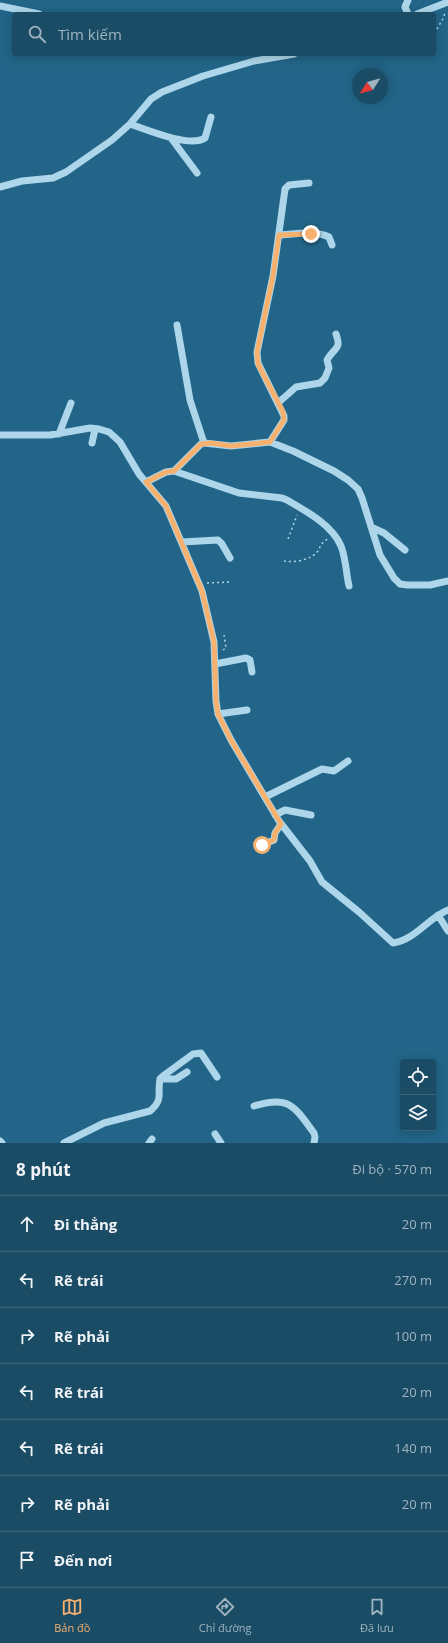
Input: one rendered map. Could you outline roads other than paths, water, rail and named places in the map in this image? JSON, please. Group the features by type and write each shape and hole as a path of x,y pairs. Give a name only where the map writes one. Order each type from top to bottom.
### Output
{"street":[{"path":"407,12 405,6 408,0"},
{"path":"422,12 445,3"},
{"path":"0,6 29,12"},
{"path":"0,187 58,176 112,140 130,124 151,99 162,92 203,76 254,61 283,56"},
{"path":"130,124 171,138 201,141 206,138 211,117"},
{"path":"171,138 197,173"},
{"path":"270,442 284,420 284,416 256,357 273,276 285,189 289,185 309,184"},
{"path":"279,235 325,235 329,237 332,245"},
{"path":"177,325 190,400 204,443"},
{"path":"278,403 296,387 317,384 325,378 329,368 326,360 339,346 336,334"},
{"path":"59,434 71,403"},
{"path":"92,443 95,429"},
{"path":"0,435 50,435 95,429 109,432 120,442 139,474 166,506 182,542 198,581 210,621 214,642 216,701 218,714 231,740 281,824 310,861 322,882 359,912 393,944 412,935 438,915 448,910"},
{"path":"174,471 201,444 204,443 231,446 270,442 293,451 348,480 358,489 380,555 394,578 400,584 430,585 448,581"},
{"path":"146,482 166,472 174,471 239,493 282,498 300,508 327,527 335,535 342,551 349,586"},
{"path":"371,527 384,533 405,550"},
{"path":"182,542 218,540 230,558"},
{"path":"215,664 246,658 250,660 252,672"},
{"path":"218,714 247,710"},
{"path":"265,797 322,769 334,771 348,760"},
{"path":"275,814 285,810 311,815"},
{"path":"262,845 274,840 275,833 281,824"},
{"path":"438,915 448,930"},
{"path":"160,1079 197,1053 201,1053 205,1056 217,1077"},
{"path":"160,1079 176,1079 186,1072"},
{"path":"64,1143 104,1123 150,1111 155,1107 161,1096 160,1079"},
{"path":"254,1106 269,1102 286,1102 293,1107 314,1133 314,1143"},
{"path":"215,1134 221,1143"}]}
